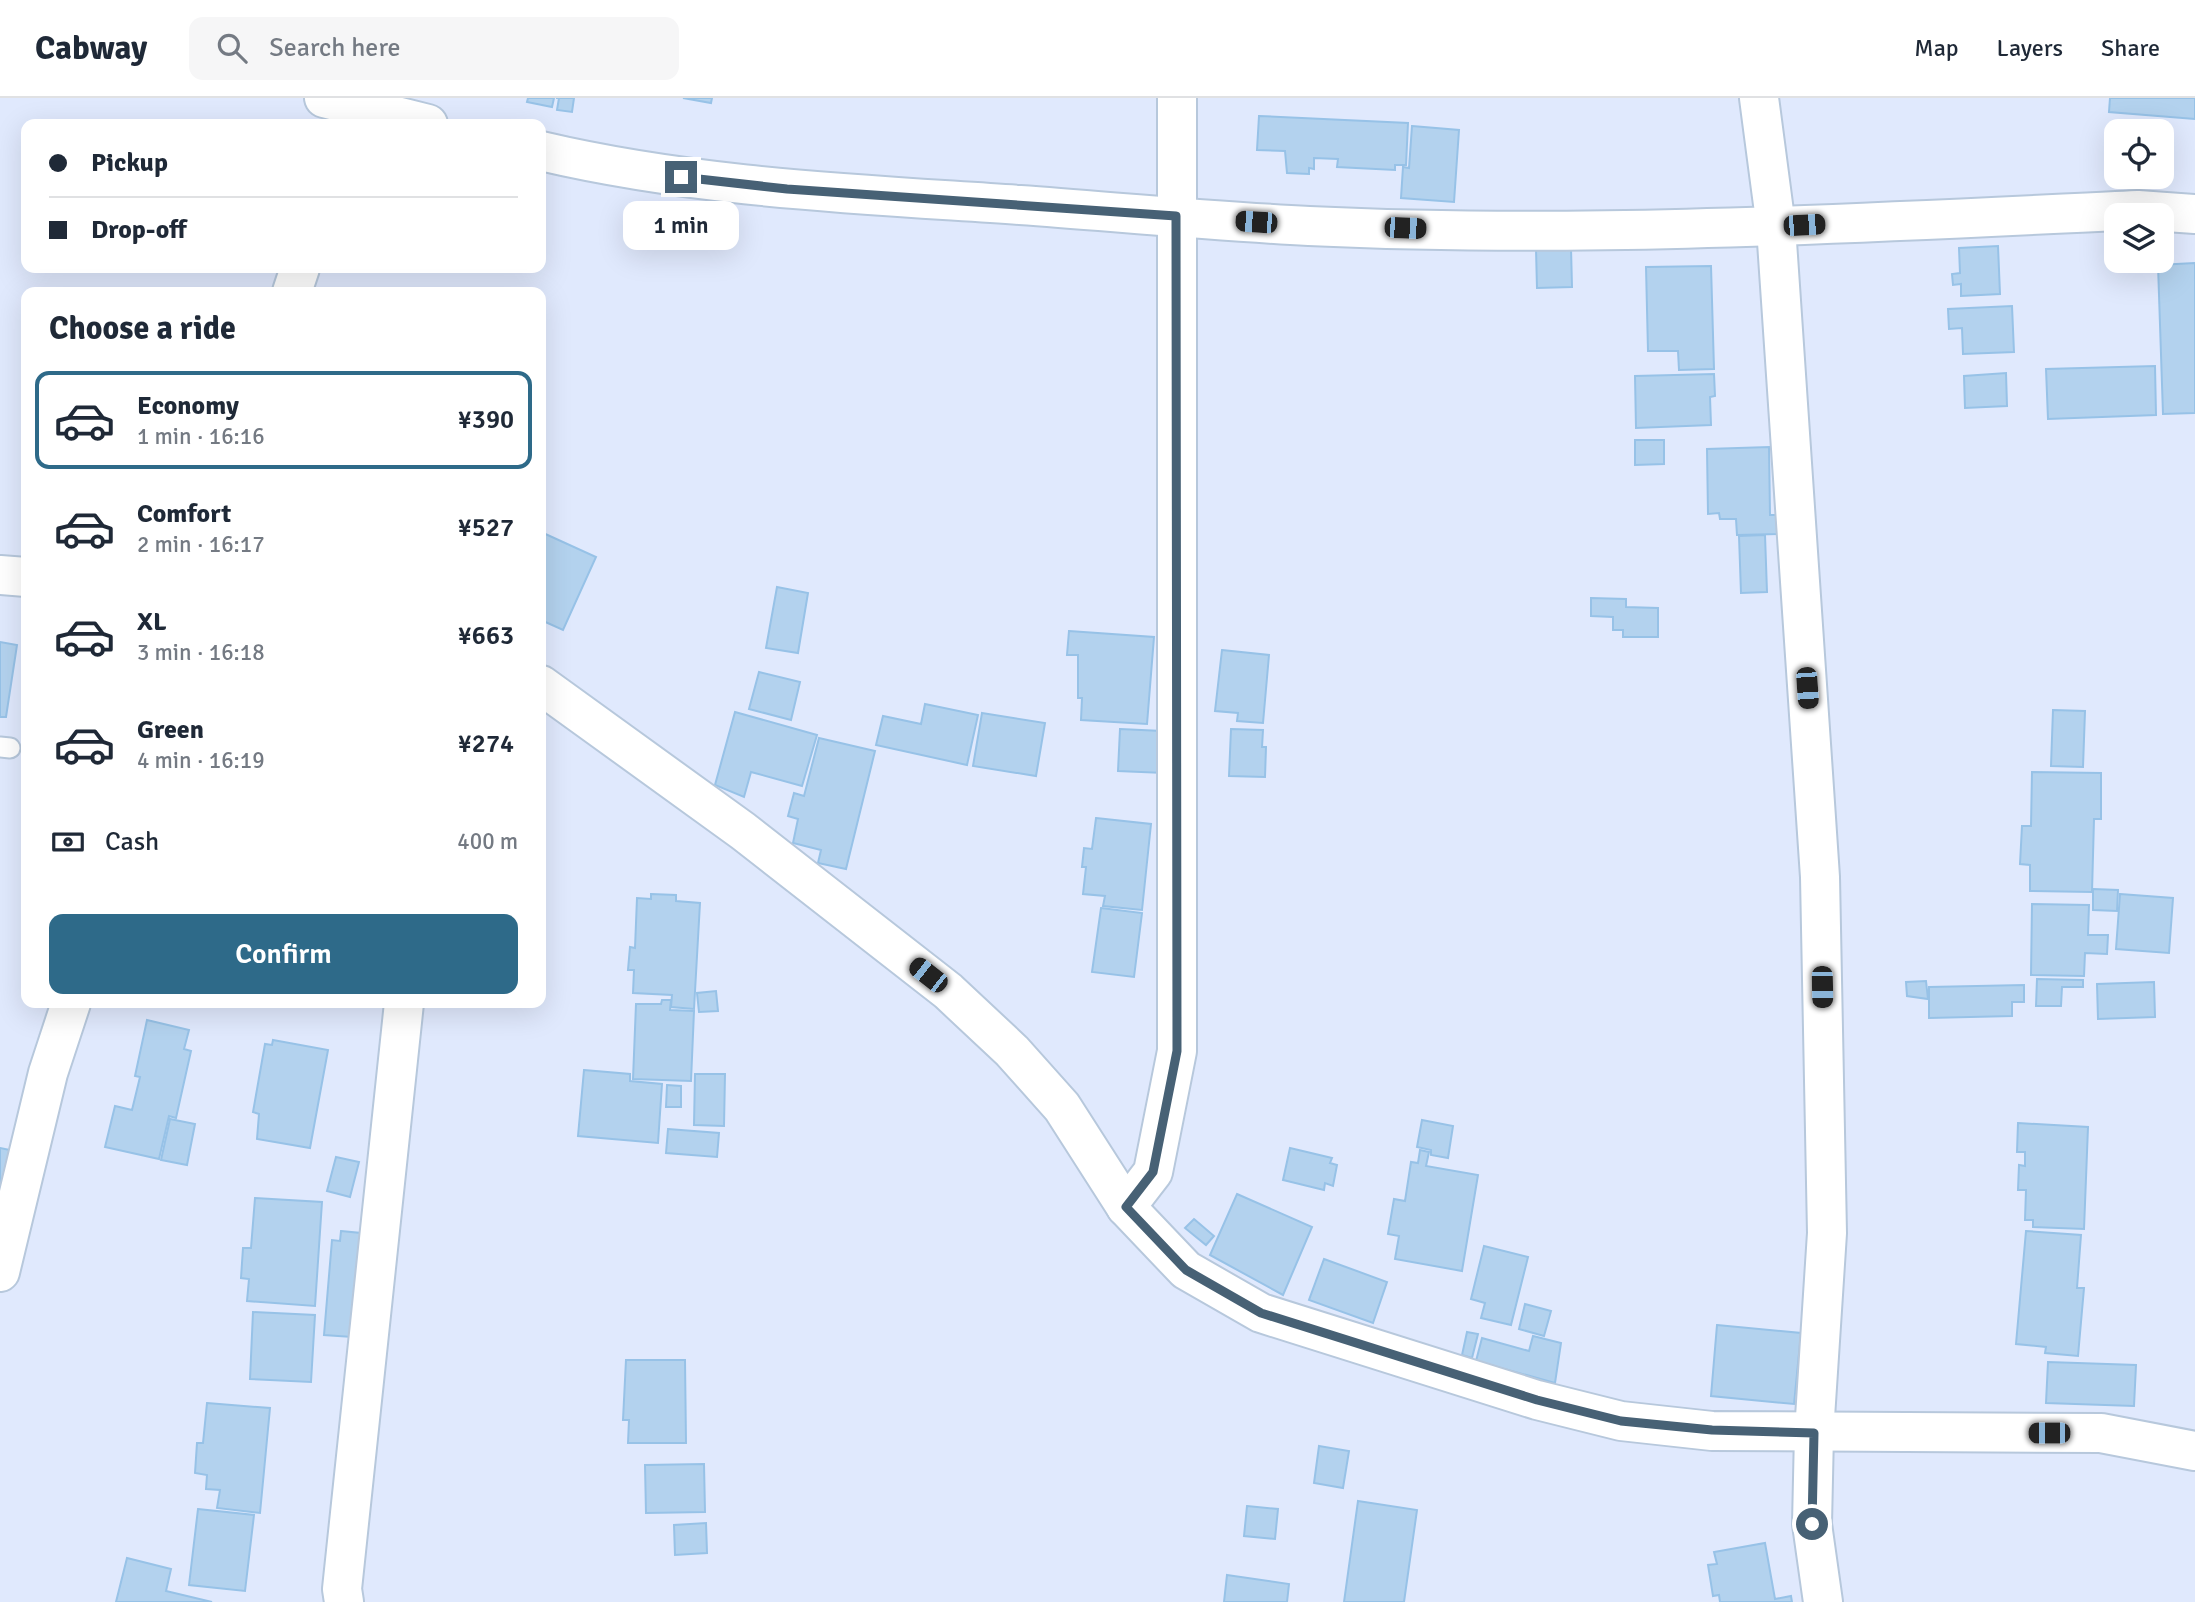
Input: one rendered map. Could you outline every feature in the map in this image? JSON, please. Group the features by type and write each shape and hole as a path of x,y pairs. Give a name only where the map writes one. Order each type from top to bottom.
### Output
{"street":[{"path":"1126,1207 1153,1172 1177,1051 1177,98"},
{"path":"1759,98 1776,226 1820,877 1827,1233 1814,1433 1812,1524 1823,1602"},
{"path":"342,110 397,119"},
{"path":"546,152 681,177 787,189 1309,226 1429,229 1776,226 2138,210 2195,214"},
{"path":"0,575 21,577"},
{"path":"546,689 743,831 948,991 1012,1051 1062,1107 1126,1207 1186,1270 1261,1313 1537,1400 1621,1421 1712,1430 1814,1433 2101,1433 2195,1451"},
{"path":"0,1272 48,1073 69,1008"},
{"path":"344,1602 342,1589 352,1485 403,1008"}],"building":[{"path":"528,98 554,98 552,107 527,102"},
{"path":"559,98 574,98 572,112 557,110"},
{"path":"683,98 712,98 711,103"},
{"path":"2110,98 2195,98 2195,119 2109,112"},
{"path":"1259,116 1408,123 1406,165 1395,165 1395,170 1337,167 1338,159 1314,158 1314,169 1309,168 1309,174 1287,173 1285,151 1257,150"},
{"path":"1412,126 1459,130 1454,202 1401,198 1403,167 1409,168"},
{"path":"1998,246 2000,294 1961,296 1961,284 1953,285 1952,274 1960,273 1959,248"},
{"path":"1571,248 1572,287 1537,288 1536,249"},
{"path":"2195,263 2195,413 2163,414 2158,273 2174,273 2174,264"},
{"path":"1711,266 1714,369 1679,370 1678,351 1648,351 1646,267"},
{"path":"2012,306 2014,352 1963,354 1962,328 1949,329 1948,309"},
{"path":"2155,366 2156,415 2048,419 2046,369"},
{"path":"2006,373 2007,406 1965,408 1964,376"},
{"path":"1714,374 1715,396 1710,397 1711,425 1636,428 1635,376"},
{"path":"1635,440 1664,440 1664,464 1635,465"},
{"path":"1769,447 1770,515 1778,515 1778,534 1737,535 1736,519 1720,519 1719,513 1708,514 1707,449"},
{"path":"546,534 596,557 563,630 546,622"},
{"path":"1765,535 1767,592 1741,593 1739,536"},
{"path":"777,587 808,593 798,653 766,648"},
{"path":"1591,598 1626,599 1626,607 1658,608 1658,637 1623,637 1623,630 1613,630 1613,617 1591,616"},
{"path":"1069,631 1154,637 1147,724 1081,720 1078,655 1067,655"},
{"path":"0,642 17,645 6,717 0,717"},
{"path":"1222,650 1269,655 1263,723 1237,721 1238,713 1215,711"},
{"path":"759,672 800,682 791,720 749,709"},
{"path":"925,704 978,715 967,765 876,745 883,716 921,724"},
{"path":"2053,710 2085,711 2083,767 2051,766"},
{"path":"735,712 817,735 802,786 751,772 744,797 715,785"},
{"path":"982,713 1045,723 1036,776 973,766"},
{"path":"1120,729 1162,731 1164,773 1118,771"},
{"path":"1231,729 1263,730 1262,747 1266,747 1265,777 1229,776"},
{"path":"819,738 875,751 846,869 818,863 821,850 793,843 798,819 788,816 794,793 804,796"},
{"path":"2032,772 2101,773 2101,819 2094,819 2092,892 2030,891 2030,865 2020,864 2022,826 2031,826"},
{"path":"1096,818 1151,824 1142,910 1103,906 1105,896 1083,894 1086,867 1082,867 1084,848 1092,849"},
{"path":"2093,889 2118,890 2117,911 2093,910"},
{"path":"651,894 676,895 676,901 700,903 694,1009 671,1007 672,995 633,993 634,970 628,970 630,947 635,948 637,898 651,899"},
{"path":"2120,894 2173,898 2169,953 2116,949"},
{"path":"2032,904 2089,905 2088,935 2108,935 2107,954 2085,953 2084,976 2031,975"},
{"path":"1101,908 1142,913 1134,977 1092,972"},
{"path":"2037,979 2083,980 2083,987 2062,987 2061,1006 2036,1006"},
{"path":"1926,981 1928,999 1907,996 1906,982"},
{"path":"2154,982 2155,1017 2098,1019 2097,984"},
{"path":"2024,985 2024,1002 2012,1002 2012,1016 1929,1018 1929,987"},
{"path":"716,991 718,1011 699,1012 697,993"},
{"path":"662,1000 671,1000 670,1010 694,1011 691,1081 633,1079 636,1004 661,1004"},
{"path":"147,1020 189,1030 184,1049 191,1051 176,1118 169,1116 159,1159 105,1147 115,1106 132,1110 140,1077 135,1076"},
{"path":"273,1040 328,1050 310,1148 257,1139 259,1114 253,1112 265,1044 272,1045"},
{"path":"584,1070 630,1074 630,1081 662,1084 658,1143 578,1136"},
{"path":"695,1074 725,1074 724,1126 694,1125"},
{"path":"667,1085 681,1086 681,1107 666,1107"},
{"path":"170,1119 195,1124 187,1165 161,1160"},
{"path":"1422,1120 1453,1126 1448,1158 1431,1155 1431,1150 1417,1147"},
{"path":"2018,1123 2088,1127 2084,1229 2033,1227 2033,1220 2025,1220 2026,1190 2018,1190 2019,1165 2025,1166 2025,1152 2017,1152"},
{"path":"668,1129 719,1133 717,1157 666,1153"},
{"path":"0,1148 10,1150 0,1193"},
{"path":"1290,1148 1332,1158 1330,1163 1337,1165 1333,1186 1325,1183 1324,1190 1283,1180"},
{"path":"1420,1150 1429,1152 1426,1166 1478,1175 1462,1271 1395,1259 1399,1236 1388,1234 1394,1199 1405,1201 1411,1162 1418,1163"},
{"path":"336,1157 359,1162 350,1197 327,1191"},
{"path":"1237,1194 1312,1227 1283,1295 1210,1255"},
{"path":"255,1198 322,1202 315,1306 247,1301 249,1279 241,1278 243,1248 251,1248"},
{"path":"1194,1219 1214,1236 1206,1245 1185,1228"},
{"path":"341,1231 361,1233 352,1337 324,1335 332,1240 340,1241"},
{"path":"2026,1231 2081,1235 2077,1288 2084,1288 2078,1356 2045,1353 2046,1347 2016,1344"},
{"path":"1484,1246 1528,1257 1511,1325 1481,1318 1485,1303 1471,1299"},
{"path":"1324,1259 1387,1282 1373,1323 1309,1300"},
{"path":"1525,1304 1551,1311 1544,1336 1519,1329"},
{"path":"253,1312 315,1315 311,1382 250,1379"},
{"path":"1717,1325 1801,1333 1794,1404 1711,1396"},
{"path":"1467,1332 1478,1334 1472,1358 1462,1355"},
{"path":"1533,1336 1561,1343 1555,1383 1476,1361 1482,1338 1529,1351"},
{"path":"626,1360 685,1360 686,1443 628,1443 629,1420 623,1420"},
{"path":"2048,1362 2136,1365 2134,1406 2046,1403"},
{"path":"207,1403 270,1408 260,1513 217,1508 220,1490 206,1489 207,1475 195,1473 197,1443 203,1443"},
{"path":"1319,1446 1349,1451 1343,1488 1314,1483"},
{"path":"704,1464 705,1512 646,1513 645,1465"},
{"path":"1358,1501 1417,1510 1404,1602 1344,1602"},
{"path":"1247,1506 1278,1509 1275,1539 1244,1536"},
{"path":"198,1509 254,1515 245,1591 189,1585"},
{"path":"706,1523 707,1553 675,1555 674,1525"},
{"path":"1765,1543 1775,1599 1791,1596 1792,1602 1720,1602 1719,1595 1713,1596 1708,1565 1717,1564 1714,1552"},
{"path":"127,1558 171,1569 166,1591 212,1602 116,1602"},
{"path":"1227,1575 1289,1584 1287,1602 1224,1602"}],"route":[{"path":"681,177 787,189 1176,216 1177,1051 1153,1172 1126,1207 1186,1270 1261,1313 1537,1400 1621,1421 1712,1430 1814,1433 1812,1524"}]}
